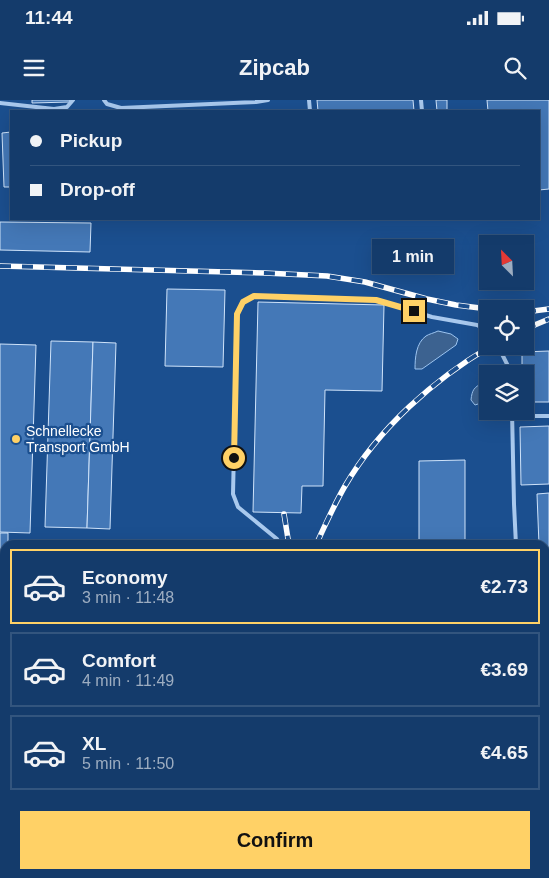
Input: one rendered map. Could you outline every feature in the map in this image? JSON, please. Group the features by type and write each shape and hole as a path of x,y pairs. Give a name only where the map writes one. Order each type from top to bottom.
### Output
{"lane":[{"path":"0,103 54,109 67,107 73,100"},
{"path":"104,100 107,104 121,108 268,100"},
{"path":"278,540 238,507 233,494 237,314 243,302 254,296 376,300 432,317 479,326"},
{"path":"534,416 549,416"},
{"path":"513,420 516,540"}],"water":[{"path":"438,331 451,334 458,339 456,345 422,369 415,369 420,343 426,336"},
{"path":"479,386 479,404 475,405 471,400 473,391"}],"building":[{"path":"32,100 70,100 70,102 32,103"},
{"path":"317,100 413,100 414,110 318,110"},
{"path":"436,100 447,100 447,110 437,110"},
{"path":"487,100 549,100 549,189 540,190 540,110 488,110"},
{"path":"10,132 10,187 4,187 2,133"},
{"path":"0,222 91,223 90,252 0,250"},
{"path":"167,289 225,290 223,367 165,366"},
{"path":"258,302 384,305 382,391 325,390 323,486 302,486 301,513 253,512"},
{"path":"51,341 93,342 87,528 45,527"},
{"path":"93,342 116,343 110,529 87,528"},
{"name":"Schnellecke Transport GmbH","path":"0,344 36,345 30,533 0,532"},
{"path":"549,351 549,402 534,402 534,365 522,365 522,355 534,355 534,352"},
{"path":"549,426 549,484 521,485 520,427"},
{"path":"465,460 465,540 419,540 419,461"},
{"path":"549,493 549,540 539,540 537,494"},
{"path":"0,533 8,533 8,540 0,540"}],"railway":[{"path":"0,266 327,276 365,282 427,299 479,308"},
{"path":"534,311 549,309"},
{"path":"534,325 549,319"},
{"path":"318,540 345,486 374,444 428,390 479,353"},
{"path":"284,514 288,540"}],"place":[{"name":"Schnellecke Transport GmbH","path":"16,439"}],"route":[{"path":"234,458 237,314 243,302 254,296 376,300 414,311"}]}
